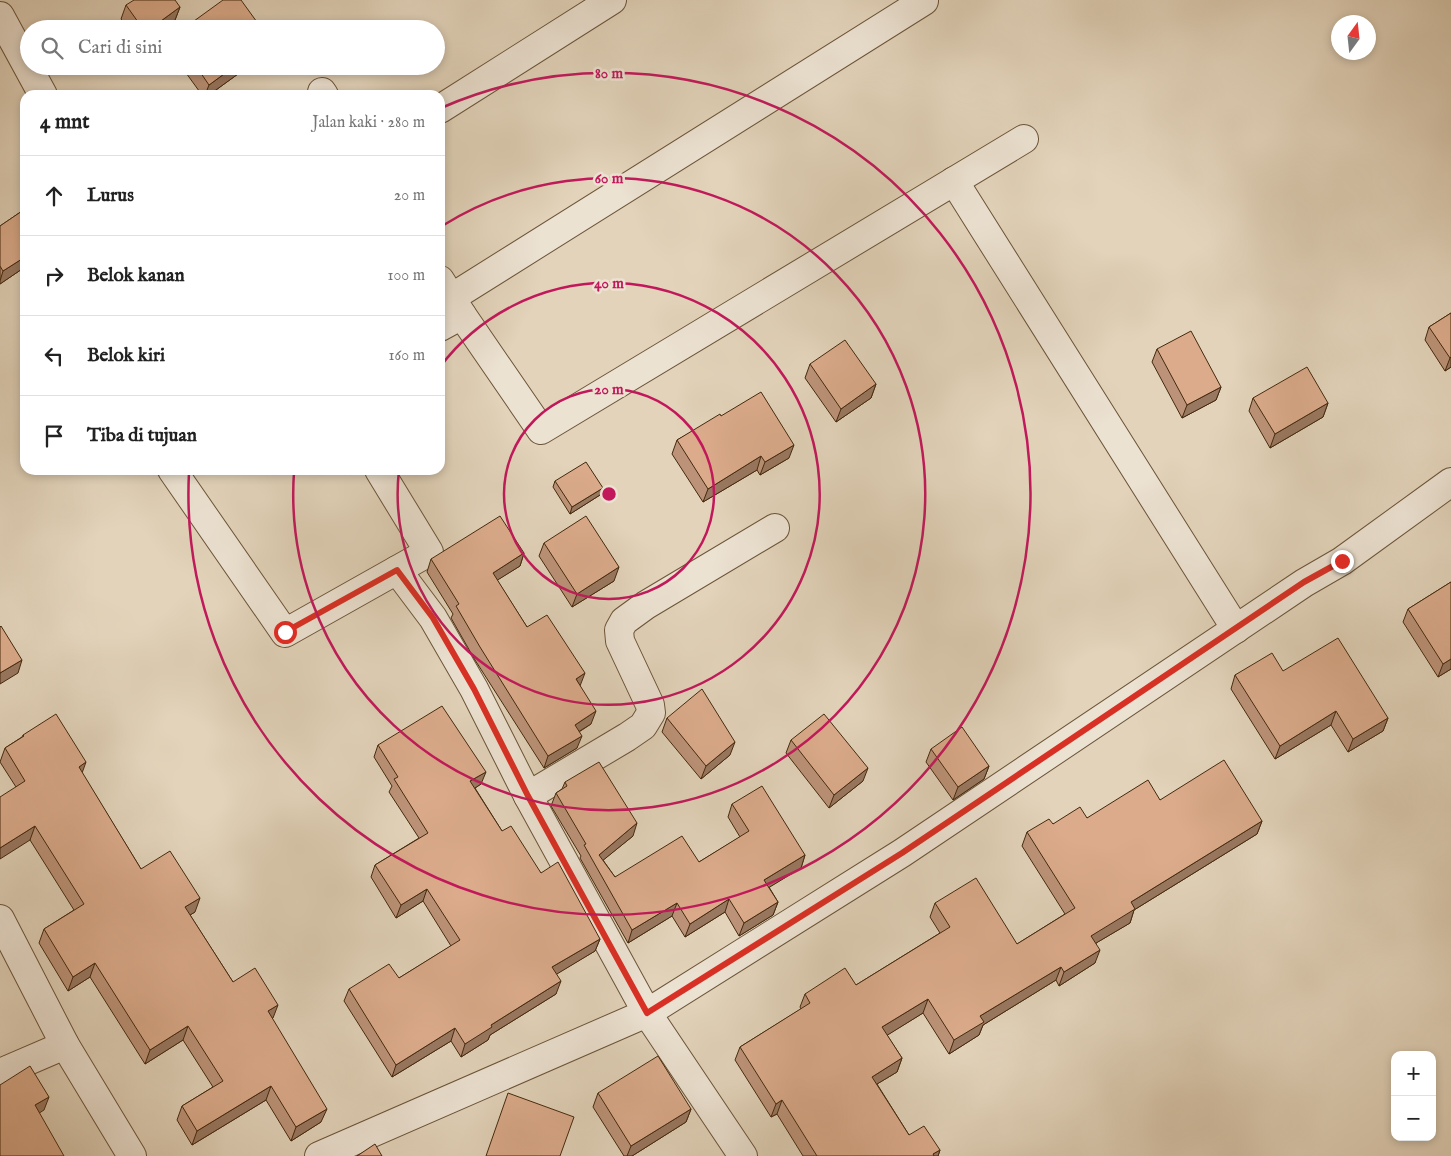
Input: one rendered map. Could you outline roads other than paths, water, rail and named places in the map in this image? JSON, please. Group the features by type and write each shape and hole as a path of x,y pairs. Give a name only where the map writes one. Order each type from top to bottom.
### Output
{"street":[{"path":"445,106 612,0"},
{"path":"924,1 448,305 541,430 1024,139"},
{"path":"0,16 20,53"},
{"path":"32,75 40,90"},
{"path":"954,181 1236,629"},
{"path":"175,475 285,632 429,552 382,475"},
{"path":"320,1156 647,1013 902,853 1304,582 1342,561 1451,482"},
{"path":"528,796 627,737 643,726 648,719 651,713 650,705 620,641 619,630 624,621 646,605 775,528"},
{"path":"397,570 433,618 474,689 528,796 647,1013 743,1156"},
{"path":"0,918 65,1044 132,1156"},
{"path":"0,1073 65,1044"}]}
